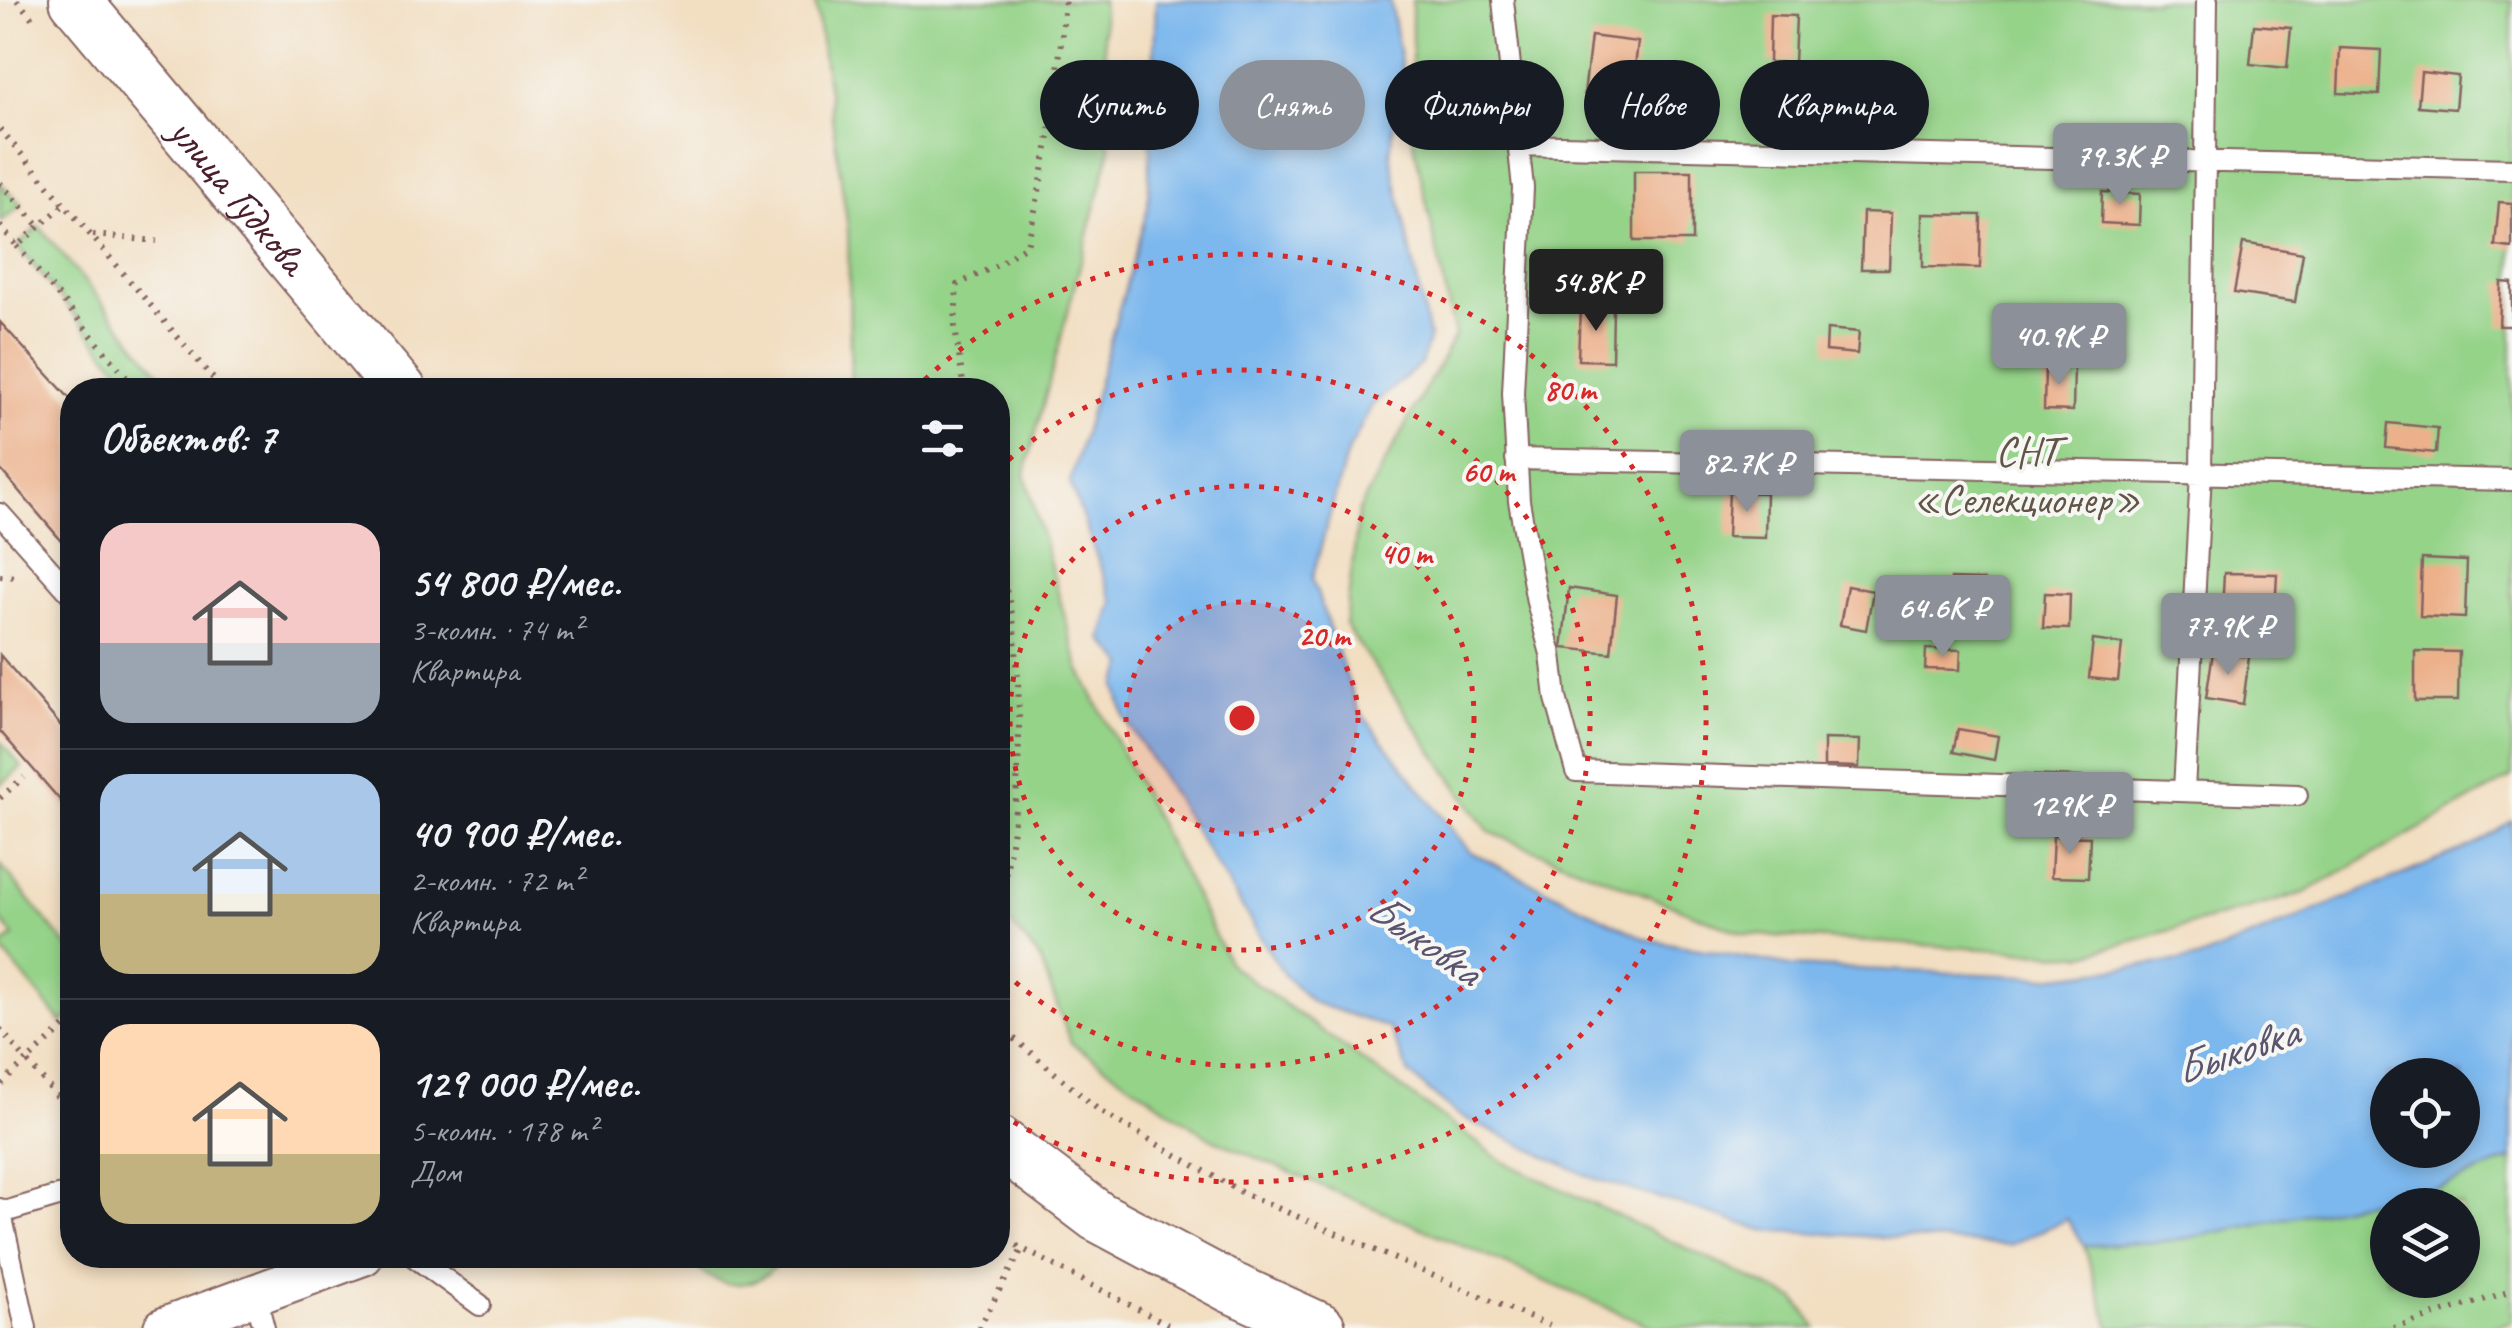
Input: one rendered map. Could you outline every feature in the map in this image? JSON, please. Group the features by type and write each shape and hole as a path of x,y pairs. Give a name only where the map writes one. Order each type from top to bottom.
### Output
{"street":[{"name":"улица Гудкова","path":"75,0 391,378"},
{"path":"1010,1149 1097,1216 1320,1328"},
{"path":"164,1328 260,1311 339,1268"}],"lane":[{"path":"1503,0 1510,60"},
{"path":"2184,790 2201,473 2207,0"},
{"path":"1564,146 2512,168"},
{"path":"1519,150 1522,188 1513,393 1519,502 1551,654 1556,698 1576,771 2297,795"},
{"path":"1516,459 2512,480"},
{"path":"0,514 60,582"},
{"path":"26,1328 0,1211 60,1195"},
{"path":"430,1268 480,1305"}],"path":[{"path":"962,378 955,327 957,285 1000,264 1027,245 1042,183 1066,0"},
{"path":"0,128 213,378"},
{"path":"0,182 39,226"},
{"path":"17,246 65,204"},
{"path":"0,226 127,378"},
{"path":"92,234 156,240"},
{"path":"1010,609 1014,625 1018,745 1010,852"},
{"path":"0,798 24,777"},
{"path":"0,1030 60,1100"},
{"path":"0,1085 60,1031"},
{"path":"1010,1035 1101,1112 1243,1193 1554,1328"},
{"path":"1010,1242 1174,1328"},
{"path":"980,1328 1022,1249"},
{"path":"2394,1328 2512,1291"}],"green space":[{"path":"815,0 1102,0 1105,60 1040,60 1040,150 1110,151 1025,474 1079,668 1230,965 1504,1162 1796,1300 1817,1328 1655,1328 1212,1139 1071,1043 1040,959 1010,923 1010,378 851,378 848,228"},
{"name":"СНТ «Селекционер»","path":"1412,0 2512,0 2512,777 2304,893 2082,955 1744,934 1489,832 1345,625 1359,510 1455,335 1415,150 1564,150 1564,60 1412,60"},
{"path":"0,183 22,205 0,222"},
{"path":"39,226 164,378 127,378 17,246"},
{"path":"0,741 22,767 0,785"},
{"path":"0,864 60,937 60,1021 0,948 14,936 0,919"},
{"path":"2512,1159 2512,1321 2490,1328 2110,1328 2084,1246 2174,1241 2370,1201 2370,1298 2480,1298 2480,1188 2434,1188"},
{"path":"698,1268 773,1268 762,1277 735,1284 709,1276"}],"water":[{"name":"Быковка","path":"1156,0 1390,0 1400,60 1385,60 1385,150 1390,150 1429,337 1421,364 1372,405 1346,456 1312,579 1358,709 1470,852 1646,939 1790,966 2048,977 2198,959 2477,844 2512,821 2512,1159 2444,1186 2370,1188 2370,1201 2174,1241 2084,1246 2067,1219 2010,1245 1763,1230 1590,1177 1458,1115 1409,1074 1389,1028 1312,1002 1284,975 1125,718 1116,686 1125,665 1102,639 1113,602 1070,483 1148,207 1150,150 1199,150 1199,60 1154,60"}],"building":[{"path":"1770,15 1796,16 1794,60 1769,60"},
{"path":"2254,25 2291,28 2287,68 2250,64"},
{"path":"1591,36 1638,42 1636,60 1588,60"},
{"path":"2340,48 2381,50 2379,95 2338,93"},
{"path":"2421,72 2458,76 2455,109 2418,106"},
{"path":"1634,171 1692,171 1692,241 1634,241"},
{"path":"2102,192 2140,194 2139,225 2101,223"},
{"path":"2499,202 2512,203 2512,248 2495,246"},
{"path":"1863,212 1891,213 1889,269 1861,269"},
{"path":"1923,214 1981,215 1980,268 1923,267"},
{"path":"2243,243 2303,253 2295,302 2234,293"},
{"path":"2501,282 2512,283 2512,326 2499,326"},
{"path":"1580,307 1613,308 1612,361 1578,360"},
{"path":"2055,314 2095,315 2094,342 2054,341"},
{"path":"0,322 60,388 60,539 0,469"},
{"path":"1827,329 1859,332 1857,354 1826,351"},
{"path":"2045,365 2074,366 2073,411 2044,410"},
{"path":"2388,423 2438,428 2436,453 2386,448"},
{"path":"1729,492 1766,493 1765,538 1727,537"},
{"path":"2422,559 2467,561 2465,618 2420,616"},
{"path":"2224,573 2277,574 2275,612 2222,610"},
{"path":"1951,579 1984,580 1983,610 1950,609"},
{"path":"1847,586 1873,591 1866,630 1840,625"},
{"path":"1569,588 1617,595 1611,653 1562,648"},
{"path":"2045,593 2070,594 2069,629 2043,628"},
{"path":"2093,640 2122,644 2118,681 2089,678"},
{"path":"1926,649 1961,650 1960,670 1925,669"},
{"path":"2415,651 2459,652 2458,701 2415,701"},
{"path":"2213,652 2249,657 2243,704 2206,698"},
{"path":"0,655 60,725 60,800 0,731"},
{"path":"1958,729 1998,736 1994,760 1953,752"},
{"path":"1824,739 1860,740 1859,767 1824,766"},
{"path":"2053,836 2090,837 2088,878 2051,877"}]}
